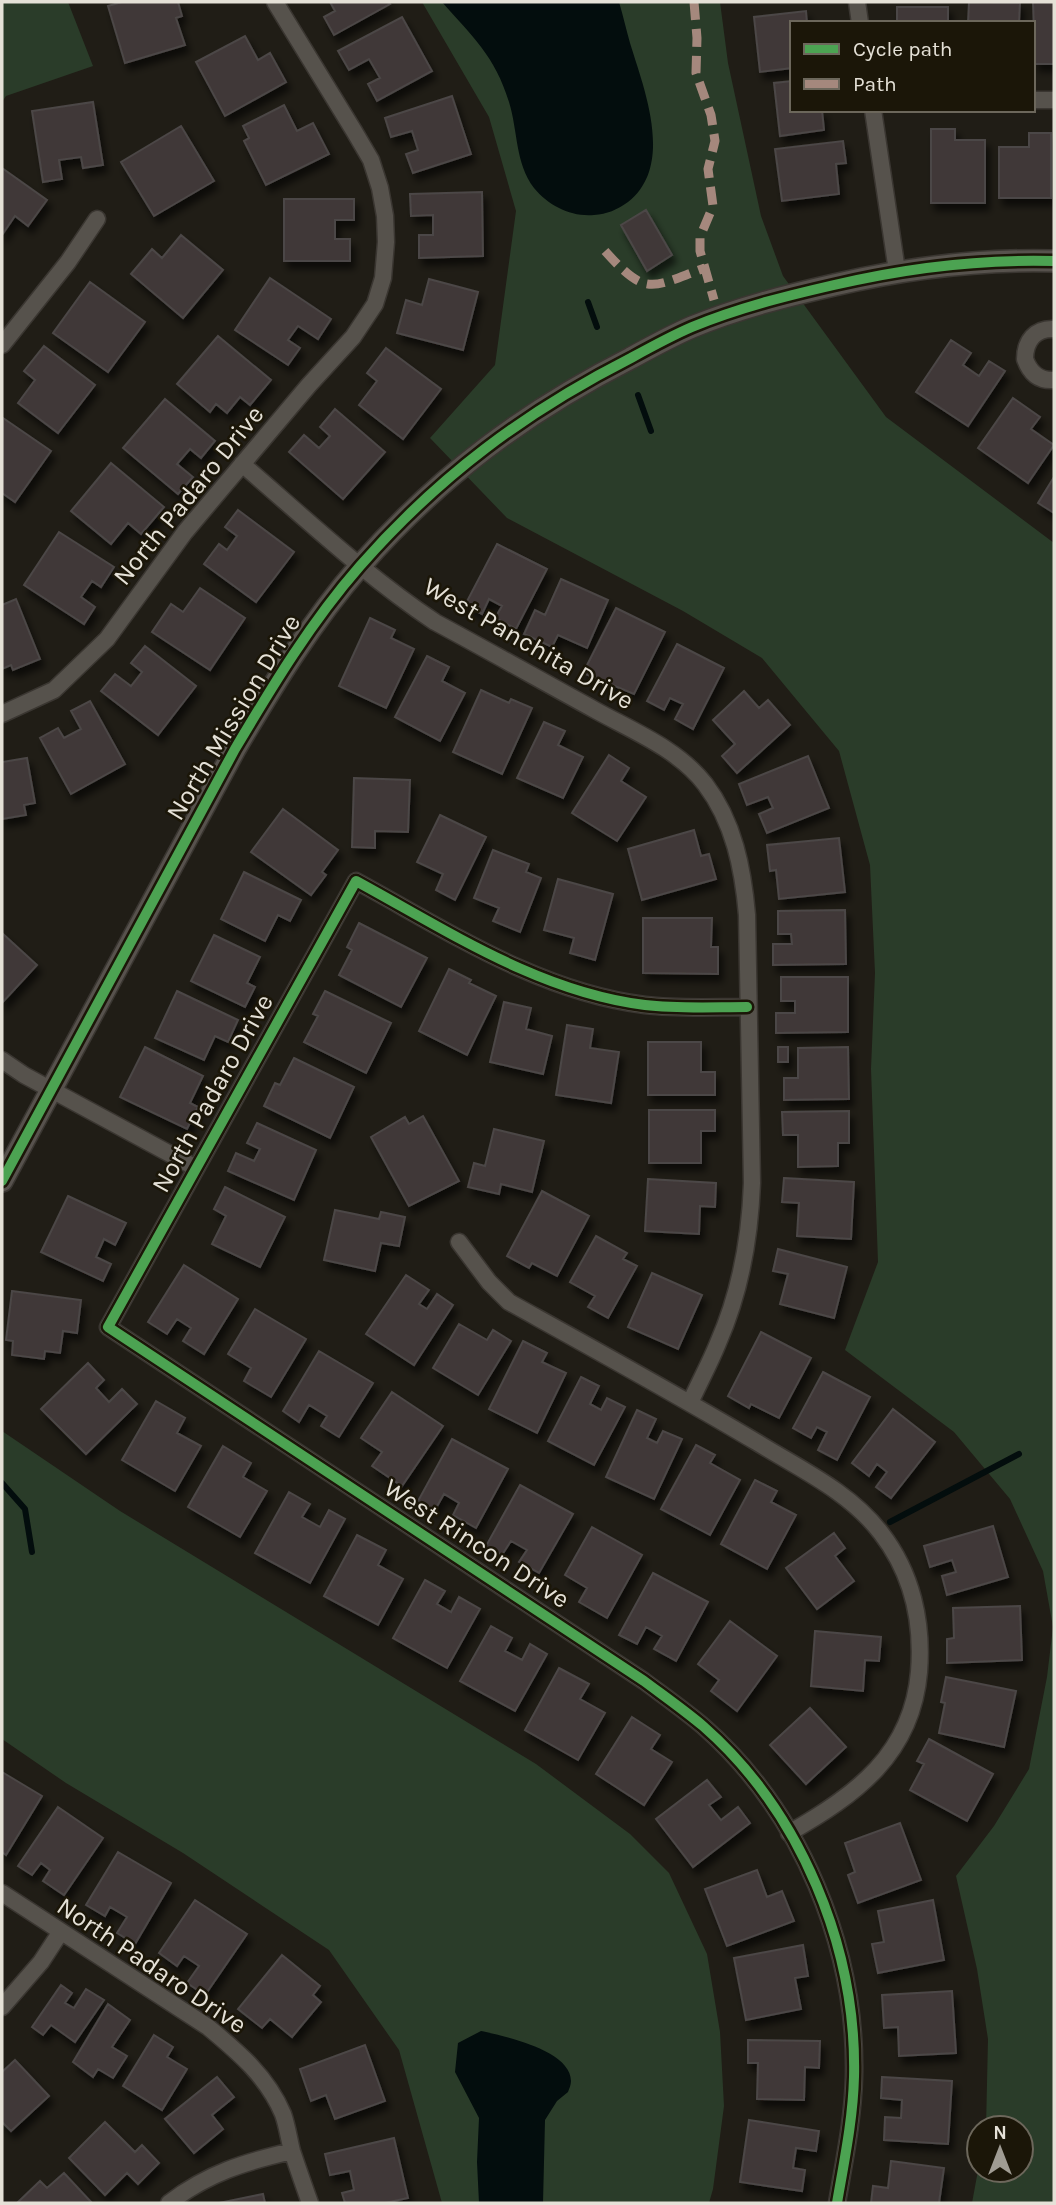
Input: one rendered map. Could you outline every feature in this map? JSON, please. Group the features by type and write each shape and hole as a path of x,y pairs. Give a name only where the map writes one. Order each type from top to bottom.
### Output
{"street":[{"name":"North Padaro Drive","path":"2,715 54,690 107,639 185,532 353,337 375,304 383,278 385,216 371,160 275,2"},
{"path":"857,2 860,21"},
{"path":"1035,100 1054,100"},
{"path":"873,112 897,271"},
{"path":"2,345 68,262 97,219"},
{"name":"North Mission Drive","path":"2,1181 235,749 274,682 309,630 360,566 439,485 478,452 557,398 598,374 694,326 782,297 897,271 995,262 1054,261"},
{"path":"1054,329 1033,335 1028,342 1025,359 1033,374 1040,379 1054,380"},
{"name":"West Panchita Drive","path":"242,464 360,566 435,622 645,736 687,765 705,783 724,814 744,881 747,915 752,1183 750,1220 739,1280 730,1311 690,1403"},
{"name":"North Padaro Drive","path":"108,1327 356,881 503,961 566,987 647,1005 747,1007"},
{"path":"2,1060 51,1090 197,1168"},
{"path":"460,1242 489,1282 509,1302 690,1403 831,1487 880,1531 897,1556 915,1603 920,1632 918,1685 913,1711 886,1758 850,1795 789,1833"},
{"name":"West Rincon Drive","path":"108,1327 674,1703 704,1727 747,1772 789,1833 802,1857 831,1923 840,1953 852,2013 854,2077 837,2203"},
{"name":"North Padaro Drive","path":"2,1893 208,2027 237,2050 258,2073 284,2116 292,2151 310,2203"},
{"path":"2,2007 41,1962 60,1933"},
{"path":"169,2203 212,2175 292,2151"}],"green space":[{"path":"2,2 68,2 93,66 6,96 2,102"},
{"path":"422,2 720,2 728,63 761,216 783,276 886,417 1054,543 1054,2203 972,2203 976,2184 1035,2184 1035,2114 986,2114 988,2039 977,1969 956,1876 994,1826 1029,1769 1047,1677 1053,1627 1043,1571 1010,1499 954,1432 845,1350 878,1262 871,1069 875,973 870,865 839,751 762,658 683,611 507,518 430,438 495,365 516,211 489,117"},
{"path":"2,1431 120,1511 536,1764 630,1834 669,1873 707,1954 720,2032 724,2106 709,2203 442,2203 399,2050 329,1950 183,1853 66,1783 2,1739"}],"shaded area":[{"path":"442,2 619,2 648,104 653,148 650,168 642,186 628,202 608,213 577,214 554,205 534,188 523,168 512,113 497,72 473,36"},
{"path":"481,2031 535,2046 560,2061 568,2070 571,2081 568,2092 557,2101 545,2120 543,2203 479,2203 479,2118 455,2072 458,2043"}],"building":[{"path":"122,2 178,2 182,16 176,18 185,45 125,63 108,6"},
{"path":"330,2 390,4 334,35 324,17 335,11"},
{"path":"969,2 1020,3 1019,21 968,21"},
{"path":"1033,2 1054,2 1054,64 1035,64"},
{"path":"897,7 948,7 948,21 897,21"},
{"path":"806,11 807,21 790,21 790,68 760,72 754,17"},
{"path":"402,17 432,71 377,101 368,84 380,78 369,59 349,70 338,51"},
{"path":"245,36 258,60 270,53 286,82 225,116 196,62"},
{"path":"790,81 790,112 822,112 824,130 780,136 774,83"},
{"path":"452,96 471,154 413,173 406,154 418,150 412,131 391,137 385,118"},
{"path":"93,102 103,165 83,168 81,157 59,160 62,179 43,182 32,111"},
{"path":"284,105 297,131 313,123 329,154 266,185 244,141 249,138 243,126"},
{"path":"181,126 214,181 154,216 121,162"},
{"path":"931,129 955,129 955,140 985,140 985,203 931,203"},
{"path":"1029,133 1051,133 1051,198 999,198 999,147 1029,147"},
{"path":"843,141 846,163 836,164 839,194 782,201 775,149"},
{"path":"2,168 47,200 28,226 15,216 2,235"},
{"path":"482,192 483,256 419,258 419,235 433,235 433,215 411,216 410,194"},
{"path":"284,199 354,199 354,220 335,220 335,239 350,239 350,261 284,261"},
{"path":"646,210 672,255 647,271 621,225"},
{"path":"181,235 223,270 183,318 131,274 152,249 162,258"},
{"path":"270,278 331,319 318,339 298,326 288,340 300,348 288,365 235,330"},
{"path":"429,279 478,292 463,350 397,333 406,300 422,305"},
{"path":"90,282 145,322 108,372 53,333"},
{"path":"218,336 271,380 250,405 240,397 227,413 216,404 210,412 177,384"},
{"path":"951,340 971,353 963,365 979,376 989,361 1005,371 968,426 916,392"},
{"path":"44,346 95,385 58,433 18,403 35,380 24,371"},
{"path":"386,348 441,389 403,439 359,405 377,381 367,373"},
{"path":"1013,398 1040,417 1031,429 1054,445 1028,483 978,448"},
{"path":"165,399 215,441 201,458 190,449 177,464 193,477 178,494 123,448"},
{"path":"335,409 385,452 343,499 289,452 304,435 319,448 330,436 320,427"},
{"path":"3,418 51,451 15,502 2,493"},
{"path":"111,463 164,507 141,534 128,523 111,544 71,511"},
{"path":"1054,477 1054,513 1038,503"},
{"path":"238,510 294,552 256,602 204,564 219,544 227,550 237,536 225,527"},
{"path":"59,532 114,567 101,587 92,581 81,597 95,607 84,624 24,585"},
{"path":"497,544 547,569 516,629 495,618 502,606 489,599 482,614 465,605"},
{"path":"561,579 608,600 587,648 558,635 552,647 524,634 535,610 545,615"},
{"path":"200,588 245,618 210,670 152,632 171,604 183,612"},
{"path":"16,599 40,659 13,670 11,665 2,669 2,605"},
{"path":"616,608 665,632 634,694 583,673"},
{"path":"370,618 395,630 391,638 414,649 386,708 339,686"},
{"path":"677,644 724,668 693,729 675,719 683,704 670,698 664,710 647,701"},
{"path":"145,646 196,686 158,735 101,691 115,674 131,686 142,672 131,663"},
{"path":"427,656 449,667 442,681 465,693 440,741 395,717"},
{"path":"481,690 509,703 511,699 532,708 502,774 453,752"},
{"path":"744,691 759,708 768,700 790,725 737,773 722,756 735,744 713,720"},
{"path":"90,701 125,764 71,794 40,738 58,728 64,738 81,729 71,711"},
{"path":"544,722 565,731 558,745 583,757 563,798 517,778"},
{"path":"609,755 629,768 621,781 646,797 617,841 572,813"},
{"path":"808,756 829,808 767,833 759,814 773,808 768,797 747,805 739,784"},
{"path":"27,758 35,803 24,805 26,815 2,819 2,762"},
{"path":"354,778 410,780 408,832 375,831 375,848 352,847"},
{"path":"283,809 338,850 322,872 326,875 311,895 251,852"},
{"path":"440,815 486,837 455,900 436,890 443,874 417,862"},
{"path":"694,830 701,856 709,854 716,879 642,900 628,849"},
{"path":"839,838 845,892 779,899 776,870 770,871 767,845"},
{"path":"493,850 529,864 526,872 541,878 520,932 493,921 499,908 474,898"},
{"path":"244,872 301,900 290,921 278,915 265,941 221,919"},
{"path":"558,879 613,894 595,960 570,953 574,938 544,930"},
{"path":"845,910 846,964 773,965 773,944 792,944 791,934 778,934 778,911"},
{"path":"643,918 712,918 711,947 718,947 718,974 643,973"},
{"path":"359,923 427,958 401,1007 339,975 352,950 347,947"},
{"path":"2,933 37,965 2,1003"},
{"path":"214,935 260,957 247,983 255,987 245,1007 191,981"},
{"path":"449,969 471,980 469,983 496,996 467,1055 419,1031"},
{"path":"781,977 848,977 848,1032 776,1033 776,1013 795,1013 795,1001 781,1001"},
{"path":"177,991 238,1020 228,1042 215,1036 204,1060 155,1038"},
{"path":"325,991 391,1023 366,1073 304,1042 318,1016 313,1014"},
{"path":"504,1002 531,1008 526,1029 552,1036 543,1074 490,1062"},
{"path":"567,1025 593,1029 590,1048 619,1052 611,1103 556,1095"},
{"path":"648,1042 701,1042 701,1072 715,1072 715,1095 648,1095"},
{"path":"145,1047 203,1076 190,1103 198,1107 187,1129 120,1097"},
{"path":"778,1047 788,1047 788,1062 778,1062"},
{"path":"848,1047 849,1099 784,1100 784,1078 798,1078 798,1048"},
{"path":"294,1058 354,1087 330,1138 264,1106 275,1083 280,1085"},
{"path":"649,1110 715,1110 715,1131 701,1131 701,1163 649,1163"},
{"path":"849,1111 849,1143 838,1143 838,1166 798,1167 798,1135 783,1135 782,1112"},
{"path":"423,1116 459,1181 409,1206 371,1137 405,1117 409,1124"},
{"path":"257,1123 316,1150 294,1200 228,1171 236,1153 254,1161 260,1149 247,1143"},
{"path":"494,1129 544,1141 532,1192 501,1184 499,1194 468,1187 474,1163 485,1166"},
{"path":"784,1178 854,1182 851,1239 797,1236 799,1203 782,1202"},
{"path":"648,1179 716,1183 715,1207 700,1206 699,1234 645,1231"},
{"path":"225,1187 285,1217 260,1267 212,1244 226,1216 214,1209"},
{"path":"542,1191 589,1216 557,1276 532,1263 529,1268 507,1256"},
{"path":"68,1196 126,1223 115,1245 104,1239 96,1257 111,1264 103,1281 41,1252"},
{"path":"335,1210 379,1219 381,1212 405,1217 399,1246 381,1243 375,1271 324,1260"},
{"path":"596,1236 627,1253 623,1259 637,1266 608,1318 588,1307 595,1296 570,1282"},
{"path":"778,1249 847,1267 834,1318 780,1304 788,1274 773,1271"},
{"path":"184,1265 238,1299 204,1354 183,1341 191,1328 177,1319 167,1334 148,1322"},
{"path":"652,1273 702,1295 678,1349 628,1327"},
{"path":"406,1275 429,1290 419,1304 427,1309 437,1294 453,1305 414,1365 366,1334"},
{"path":"12,1291 81,1300 77,1333 63,1331 60,1353 45,1351 44,1359 12,1355 13,1341 6,1340"},
{"path":"255,1309 306,1339 271,1397 244,1381 251,1368 228,1354"},
{"path":"459,1324 487,1340 493,1330 511,1341 478,1395 433,1368"},
{"path":"761,1332 811,1358 779,1418 751,1404 749,1408 728,1396"},
{"path":"523,1341 547,1353 542,1362 566,1373 537,1433 489,1409"},
{"path":"319,1351 373,1383 339,1437 321,1426 327,1416 309,1405 299,1422 283,1411"},
{"path":"88,1363 104,1380 96,1388 109,1402 122,1389 137,1404 86,1454 41,1409"},
{"path":"823,1372 870,1397 837,1460 818,1450 827,1432 817,1427 811,1438 793,1428"},
{"path":"581,1377 599,1386 590,1404 601,1410 607,1398 625,1407 594,1465 548,1441"},
{"path":"392,1392 443,1426 402,1486 372,1466 382,1452 361,1438"},
{"path":"156,1401 185,1418 177,1433 201,1446 175,1491 122,1460"},
{"path":"893,1409 935,1442 891,1498 876,1487 887,1472 877,1464 869,1476 852,1463"},
{"path":"637,1410 656,1419 647,1438 657,1443 663,1431 682,1439 654,1499 606,1477"},
{"path":"452,1439 508,1469 476,1528 453,1515 459,1503 444,1494 435,1510 418,1501"},
{"path":"696,1445 715,1455 710,1463 740,1480 710,1535 661,1509"},
{"path":"223,1446 251,1463 243,1477 267,1491 240,1537 188,1507"},
{"path":"755,1480 777,1491 771,1502 796,1515 767,1569 721,1544"},
{"path":"520,1485 573,1514 539,1573 519,1562 527,1550 511,1541 502,1555 486,1546"},
{"path":"289,1492 310,1504 302,1517 320,1527 329,1510 345,1519 310,1583 255,1553"},
{"path":"993,1526 1008,1577 947,1595 942,1576 956,1572 952,1560 930,1567 924,1546"},
{"path":"592,1527 642,1555 607,1618 579,1602 587,1588 565,1575"},
{"path":"834,1533 845,1548 835,1556 854,1581 817,1609 786,1568"},
{"path":"357,1535 386,1550 378,1565 403,1579 378,1625 324,1596"},
{"path":"653,1573 708,1602 676,1661 654,1649 662,1636 646,1627 637,1644 619,1635"},
{"path":"425,1580 445,1591 437,1604 451,1612 459,1597 480,1609 447,1668 393,1638"},
{"path":"1020,1606 1022,1660 947,1663 947,1639 954,1638 953,1608"},
{"path":"730,1621 777,1656 737,1711 711,1691 719,1680 698,1664"},
{"path":"491,1626 512,1638 505,1651 522,1660 530,1644 547,1654 515,1711 460,1681"},
{"path":"815,1631 881,1637 879,1661 865,1660 863,1691 811,1686"},
{"path":"559,1668 589,1684 580,1699 605,1713 578,1760 525,1730"},
{"path":"946,1677 1016,1691 1004,1747 939,1733 945,1703 941,1702"},
{"path":"810,1708 846,1747 806,1784 770,1745"},
{"path":"632,1717 660,1735 651,1749 672,1762 644,1805 596,1774"},
{"path":"929,1739 993,1774 967,1821 910,1790 924,1764 917,1761"},
{"path":"2,1772 42,1796 6,1855 2,1852"},
{"path":"707,1780 721,1797 709,1805 721,1820 738,1807 750,1823 693,1867 656,1819"},
{"path":"58,1807 103,1838 64,1895 43,1881 50,1870 41,1863 32,1875 18,1866"},
{"path":"900,1823 921,1880 858,1903 848,1875 855,1872 845,1843"},
{"path":"118,1852 171,1883 135,1944 117,1933 127,1917 110,1907 105,1916 86,1905"},
{"path":"757,1870 767,1897 782,1891 794,1921 727,1946 705,1889"},
{"path":"195,1900 247,1934 205,1995 187,1983 199,1966 184,1956 177,1966 159,1953"},
{"path":"933,1900 944,1960 878,1973 872,1944 884,1942 878,1911"},
{"path":"803,1945 808,1976 795,1978 801,2009 746,2020 734,1958"},
{"path":"282,1955 320,1986 313,1995 321,2002 292,2037 270,2019 262,2028 238,2009"},
{"path":"61,1985 72,1993 65,2003 74,2008 86,1989 104,2000 75,2042 51,2025 43,2035 32,2027"},
{"path":"952,1991 956,2053 899,2056 898,2027 884,2028 882,1995"},
{"path":"108,2004 130,2020 112,2047 127,2056 113,2078 98,2069 93,2077 73,2062"},
{"path":"154,2035 173,2047 167,2057 187,2069 162,2110 123,2086"},
{"path":"748,2040 820,2041 819,2068 805,2067 804,2100 757,2099 758,2063 748,2063"},
{"path":"365,2045 385,2101 335,2119 326,2095 311,2101 300,2069"},
{"path":"15,2060 49,2096 11,2131 2,2122 2,2072"},
{"path":"217,2077 234,2097 212,2115 223,2129 194,2153 165,2119"},
{"path":"882,2077 952,2081 948,2144 884,2140 885,2117 901,2118 902,2100 881,2098"},
{"path":"749,2120 819,2131 816,2151 796,2148 793,2168 805,2170 802,2191 740,2182"},
{"path":"105,2122 135,2152 142,2145 159,2163 138,2184 127,2173 105,2195 69,2158"},
{"path":"394,2138 408,2198 385,2203 345,2203 342,2193 354,2190 350,2171 330,2175 325,2154"},
{"path":"891,2161 944,2168 939,2203 871,2203 873,2186 888,2188"},
{"path":"64,2173 92,2203 17,2203 40,2181 47,2188"},
{"path":"263,2194 265,2203 219,2203"}],"waterway":[{"path":"588,302 597,327"},
{"path":"638,395 651,431"},
{"path":"890,1522 1019,1454"},
{"path":"2,1483 25,1509 32,1552"}],"marked path":[{"path":"694,2 696,73 711,115 715,141 708,169 713,206 700,237 700,251 714,300"},
{"path":"605,251 631,276 650,284 672,280 705,268"}],"cycle path":[{"path":"2,1181 235,749 278,678 325,609 360,566 390,533 453,475 485,448 555,401 661,342 709,320 780,298 888,274 971,263 1054,261"},
{"path":"747,1007 645,1005 568,987 495,957 356,881 108,1327 644,1681 703,1726 738,1760 795,1841 816,1885 833,1932 845,1980 852,2028 854,2077 850,2125 837,2203"}]}
